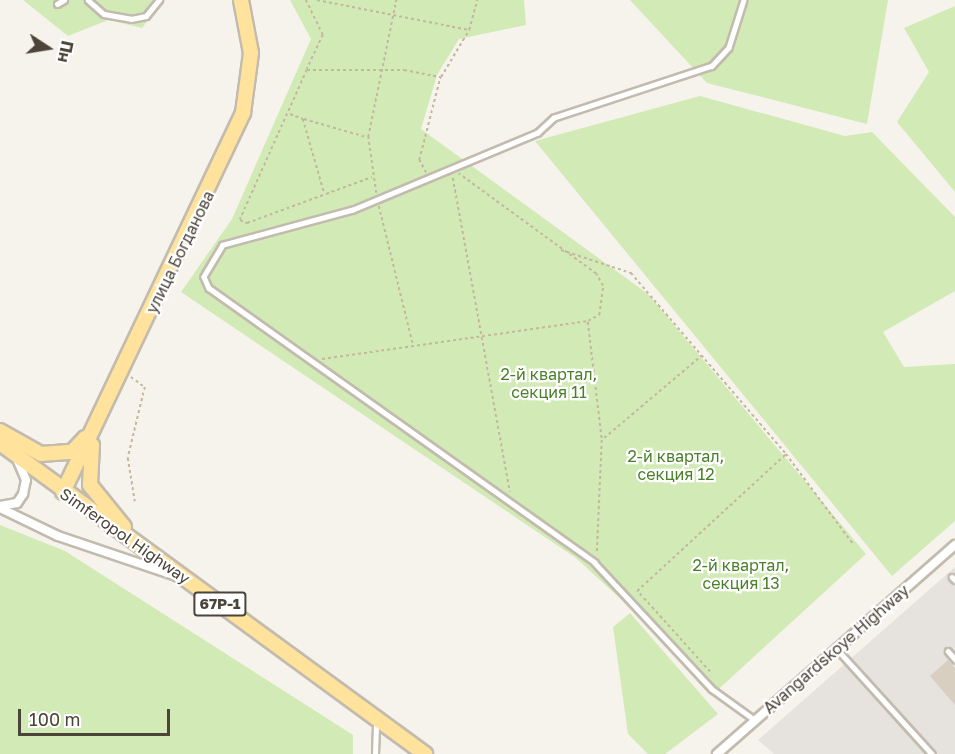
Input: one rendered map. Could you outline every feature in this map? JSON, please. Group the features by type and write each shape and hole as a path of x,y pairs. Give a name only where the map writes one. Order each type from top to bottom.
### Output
{"main road":[{"name":"улица Богданова","path":"63,492 243,113 251,53 241,0"},
{"path":"0,431 41,454 58,455 82,442 103,410"},
{"path":"103,410 88,463 90,484 104,508 158,559"},
{"name":"Simferopol Highway","path":"0,443 63,492 425,754"}],"street":[{"path":"0,507 17,503 23,494 26,480 15,456"},
{"path":"0,507 58,536 187,580"},
{"name":"Avangardskoye Highway","path":"717,754 955,545"}],"lane":[{"path":"57,4 64,0"},
{"path":"88,0 104,14 131,20 146,16 159,0"},
{"path":"744,0 729,48 712,66 554,118 538,133 452,169 429,175 352,210 223,245 204,277 209,288 597,565 712,689 755,720"},
{"path":"836,648 932,754"},
{"path":"948,651 955,659"},
{"path":"375,754 376,719"}],"path":[{"path":"306,0 323,35 240,220 247,223 373,176"},
{"path":"318,0 469,30"},
{"path":"396,0 368,137 377,197 413,345"},
{"path":"429,175 418,160 441,77 469,30 477,0"},
{"path":"307,70 383,72 441,77"},
{"path":"289,113 368,137"},
{"path":"303,119 324,194"},
{"path":"310,361 588,321 599,315 600,280 452,169"},
{"path":"452,169 485,335 512,504"},
{"path":"561,249 631,273 786,454 853,544"},
{"path":"588,321 602,440 597,565"},
{"path":"602,440 702,356"},
{"path":"135,501 128,458 145,387 137,381"},
{"path":"710,672 637,591 786,454"}],"shaded area":[{"path":"955,567 955,754 774,754 758,740"}],"green space":[{"path":"23,0 164,0 142,28 108,20 68,36"},
{"path":"290,0 524,0 526,25 459,39 437,75 421,129 648,294 866,554 711,696 636,613 576,558 181,292 232,219 311,39"},
{"path":"630,0 888,0 867,124 707,83"},
{"path":"955,6 955,192 897,122 929,72 904,28"},
{"path":"700,96 845,136 872,132 955,217 955,291 883,332 904,367 955,364 955,521 892,576 535,141"},
{"path":"0,525 65,551 353,735 353,754 0,754"},
{"path":"630,613 718,714 665,754 648,754 628,734 613,627"}],"building":[{"path":"948,660 955,668 955,705 930,676"}],"park label":[{"name":"2-й квартал, секция 11","path":"549,383"},
{"name":"2-й квартал, секция 12","path":"676,465"},
{"name":"2-й квартал, секция 13","path":"741,574"}]}
